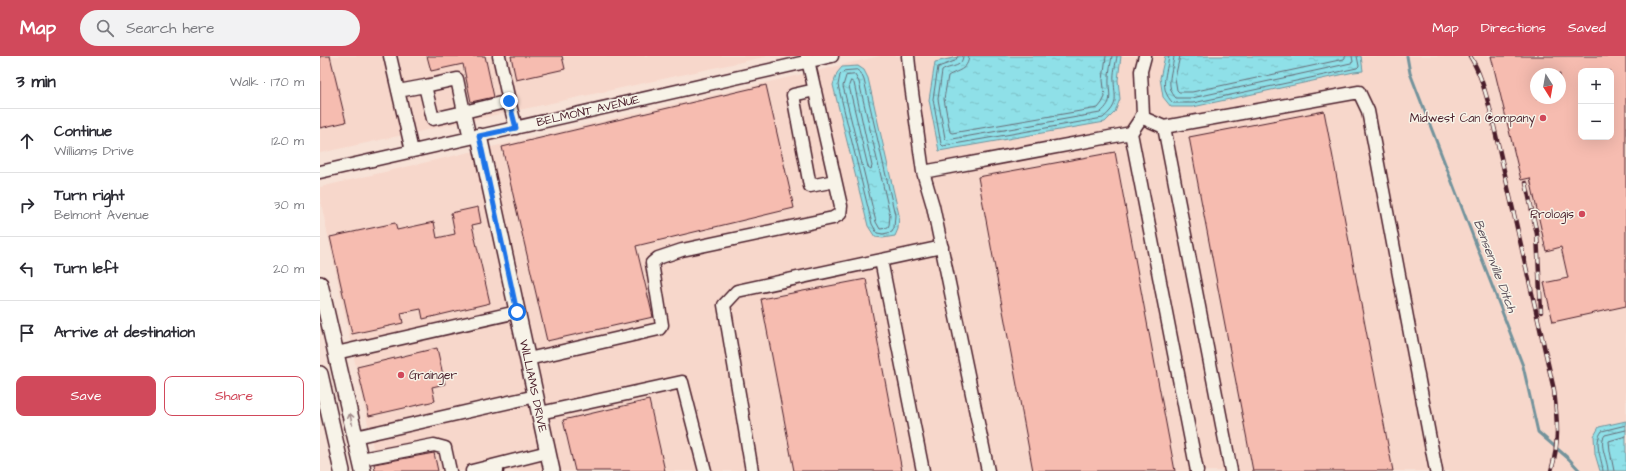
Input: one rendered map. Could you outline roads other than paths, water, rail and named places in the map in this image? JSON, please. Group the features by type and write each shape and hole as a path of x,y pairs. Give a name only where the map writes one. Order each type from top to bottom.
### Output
{"main road":[{"name":"WILLIAMS DRIVE","path":"474,137 528,359 552,471"},
{"path":"320,284 362,465"},
{"path":"320,374 341,471"}],"street":[{"path":"390,56 412,151"},
{"path":"499,56 516,128"},
{"name":"BELMONT AVENUE","path":"320,172 516,128 807,59 832,56"},
{"path":"908,56 923,172 933,206 942,247 988,471"},
{"path":"1145,56 1141,71 1143,114 1131,133 1197,471"},
{"path":"528,359 659,329 662,325 652,263 658,258 682,250 833,218 840,214 841,206 807,59"},
{"path":"398,91 456,79 464,112 474,137"},
{"path":"425,86 434,119 509,101"},
{"path":"814,90 793,95 810,186 835,181"},
{"path":"1141,117 1164,127 1359,92 1368,111 1436,471"},
{"path":"1164,127 1231,471"},
{"path":"923,172 1131,133"},
{"path":"752,471 724,305 737,291 942,247"},
{"path":"881,260 923,471"},
{"path":"336,353 517,312"},
{"path":"540,413 682,382 705,471"},
{"path":"355,437 536,396"},
{"path":"362,465 434,445 445,448 450,471"},
{"path":"472,471 497,468 548,452"}],"water":[{"path":"962,56 1121,56 1118,80 1120,99 1115,112 1105,122 939,151 929,100 935,62"},
{"path":"1165,56 1361,56 1363,71 1193,107 1171,107 1163,97 1160,78"},
{"path":"858,66 864,70 868,78 899,215 898,229 895,236 883,238 875,237 868,226 833,85 837,73 842,67"},
{"path":"1626,421 1626,471 1600,471 1595,454 1594,436 1599,427"}],"waterway":[{"name":"Bensenville Ditch","path":"1407,56 1410,73 1523,366 1538,432 1569,459 1580,471"}],"railway":[{"path":"1470,56 1479,75 1490,109 1554,390 1557,440 1551,471"},
{"path":"1526,183 1537,234 1541,312"}],"place":[{"name":"Midwest Can Company","path":"1543,118"},
{"name":"Prologis","path":"1582,214"},
{"name":"Grainger","path":"401,375"}]}
